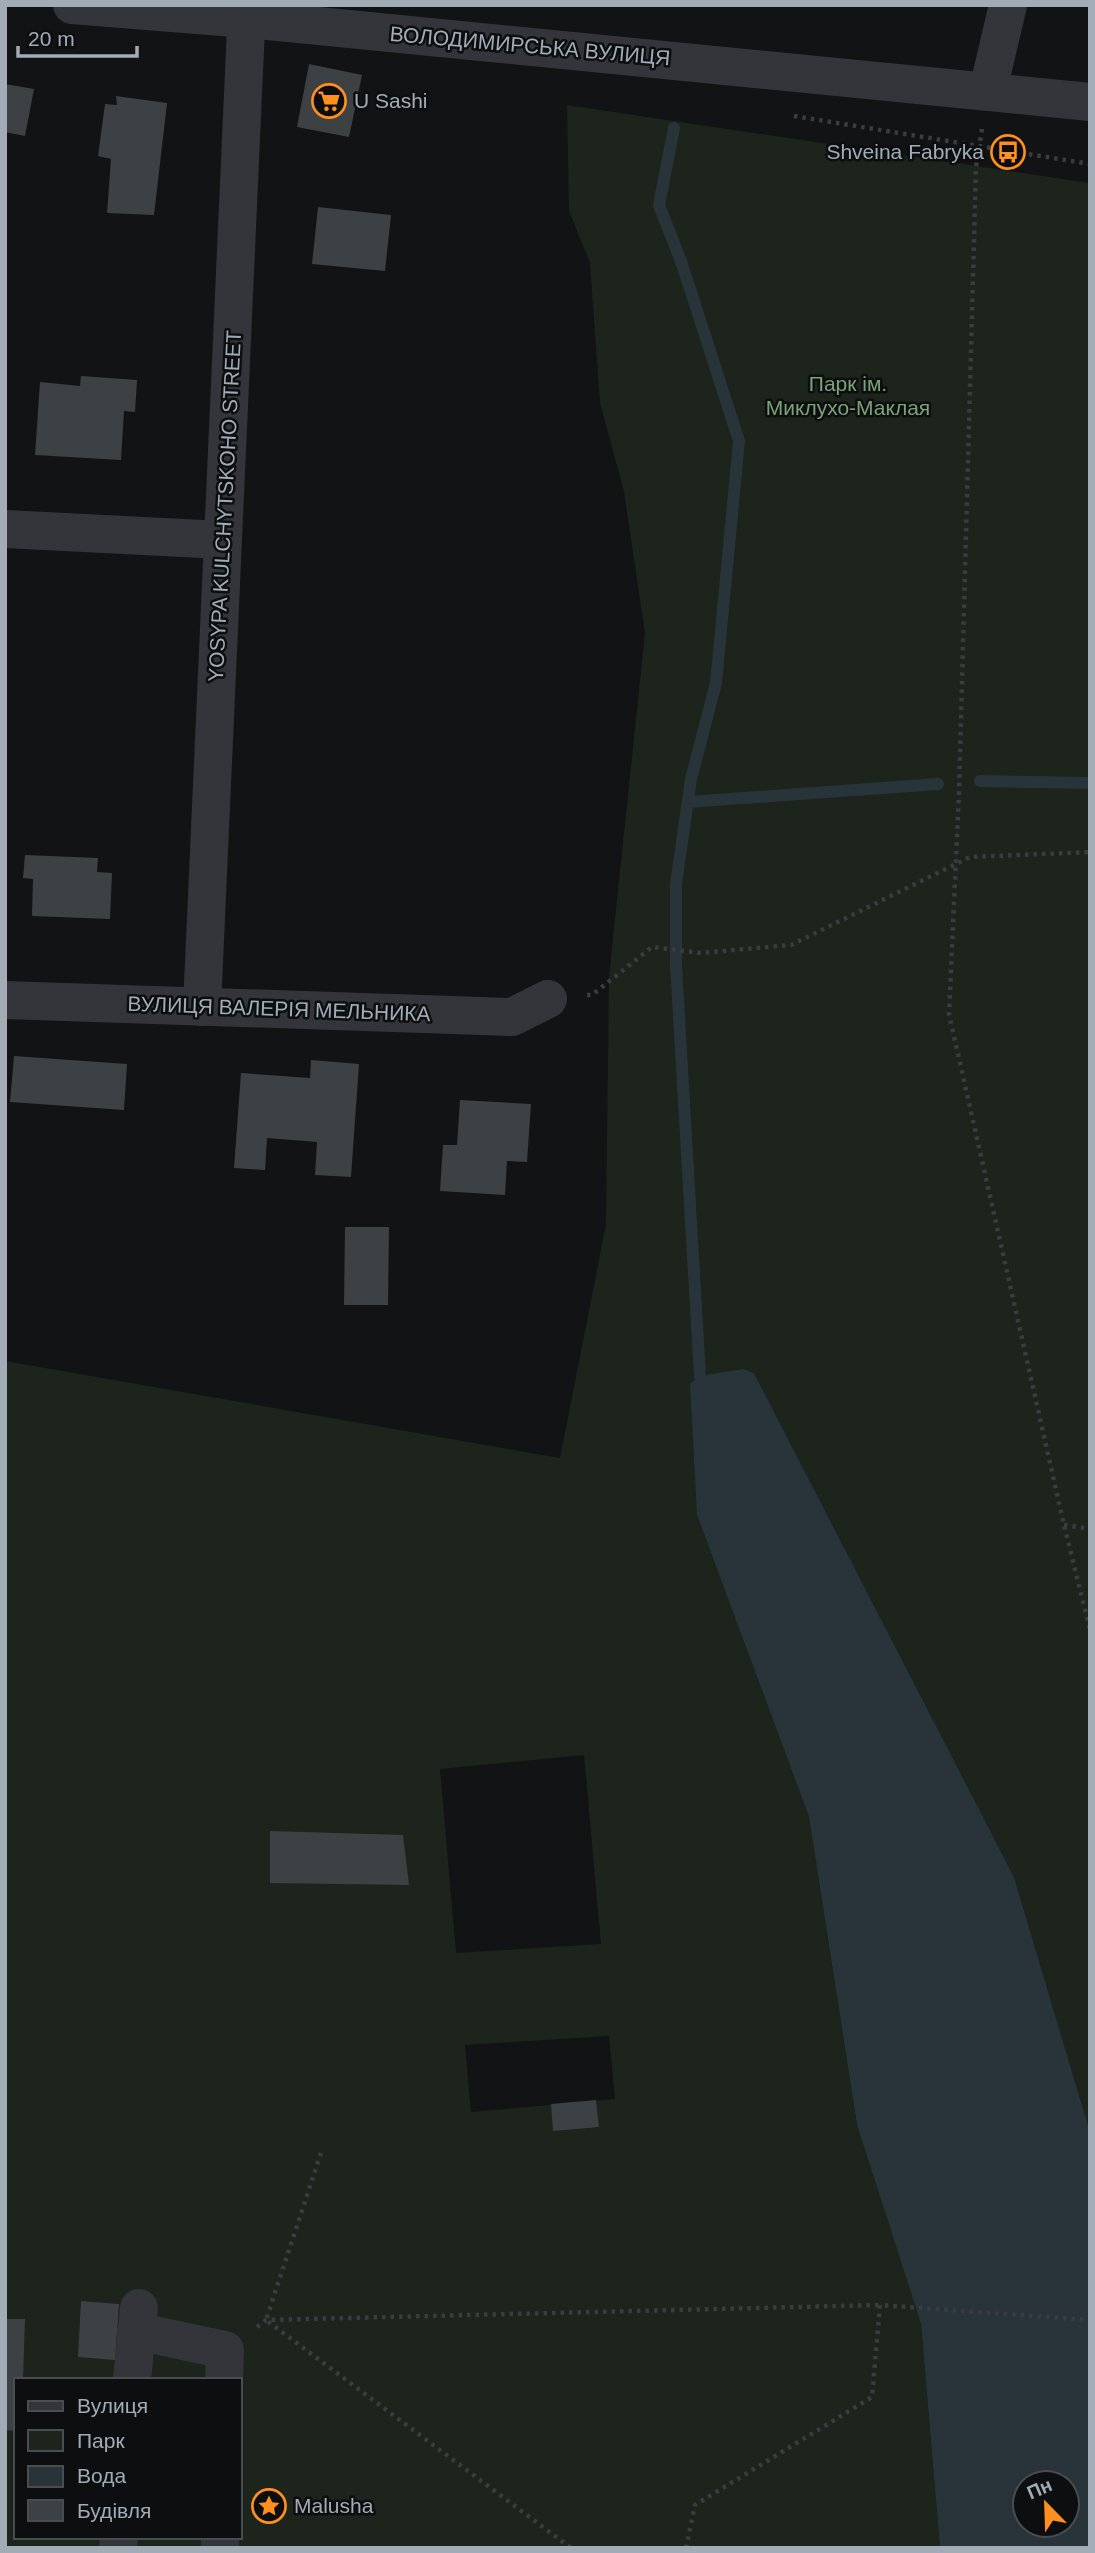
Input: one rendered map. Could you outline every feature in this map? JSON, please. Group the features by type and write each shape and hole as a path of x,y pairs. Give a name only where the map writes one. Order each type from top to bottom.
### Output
{"street":[{"name":"ВОЛОДИМИРСЬКА ВУЛИЦЯ","path":"72,5 247,12 1090,102"},
{"path":"988,90 1008,5"},
{"name":"YOSYPA KULCHYTSKOHO STREET","path":"202,1007 247,12"},
{"path":"5,529 223,540"},
{"name":"ВУЛИЦЯ ВАЛЕРІЯ МЕЛЬНИКА","path":"5,1000 512,1017 548,999"},
{"path":"132,2378 138,2319 225,2365"}],"path":[{"path":"988,90 976,167 959,793 949,1014 1090,1630"},
{"path":"785,115 1090,164"},
{"path":"548,999 592,995 652,947 701,953 791,946 970,858 1090,852"},
{"path":"1064,1525 1090,1529"},
{"path":"225,2365 266,2320 321,2153"},
{"path":"266,2320 880,2305 1090,2320"},
{"path":"686,2548 695,2505 872,2397 880,2305"},
{"path":"266,2320 571,2548"}],"green space":[{"name":"Парк ім. Миклухо-Маклая","path":"567,105 1090,183 1090,2132 1014,1877 754,1373 743,1369 697,1515 809,1817 857,2125 921,2324 940,2548 5,2548 5,1361 560,1458 606,1224 609,976 645,633 624,492 600,403 590,263 569,211","holes":["584,1755 601,1944 456,1953 440,1769","609,2036 615,2099 471,2112 465,2045"]}],"water":[{"path":"743,1369 754,1373 1014,1877 1090,2132 1090,2548 940,2548 921,2324 857,2125 809,1817 697,1515 690,1384 700,1376"}],"building":[{"name":"U Sashi","path":"309,64 362,75 349,137 297,127"},
{"path":"5,84 34,89 25,136 5,132"},
{"path":"116,96 167,103 154,215 107,213 111,159 98,156 105,104 117,105"},
{"path":"318,207 391,215 385,271 312,264"},
{"path":"81,376 137,380 135,412 124,411 121,460 35,455 40,382 80,386"},
{"path":"25,855 98,858 97,872 112,873 110,919 32,916 33,879 23,878"},
{"path":"14,1056 127,1064 124,1110 10,1102"},
{"path":"311,1060 359,1064 351,1177 315,1175 317,1142 267,1138 265,1170 234,1168 241,1073 310,1078"},
{"path":"460,1100 531,1104 527,1162 507,1161 505,1195 440,1191 443,1145 457,1145"},
{"path":"345,1227 389,1227 388,1305 344,1305"},
{"path":"270,1831 403,1835 409,1885 270,1883"},
{"path":"596,2100 599,2127 553,2131 551,2104"},
{"path":"81,2301 119,2304 115,2360 78,2357"},
{"path":"5,2319 25,2319 23,2378 14,2378 14,2431 5,2430"}],"waterway":[{"path":"674,128 659,205 682,264 739,441 716,683 691,779 676,884 676,965 700,1376 706,1390"},
{"path":"980,781 1090,783"},
{"path":"688,802 938,784"}],"place":[{"name":"U Sashi","path":"329,101"},
{"name":"Shveina Fabryka","path":"1008,152"},
{"name":"Malusha","path":"269,2506"}]}
